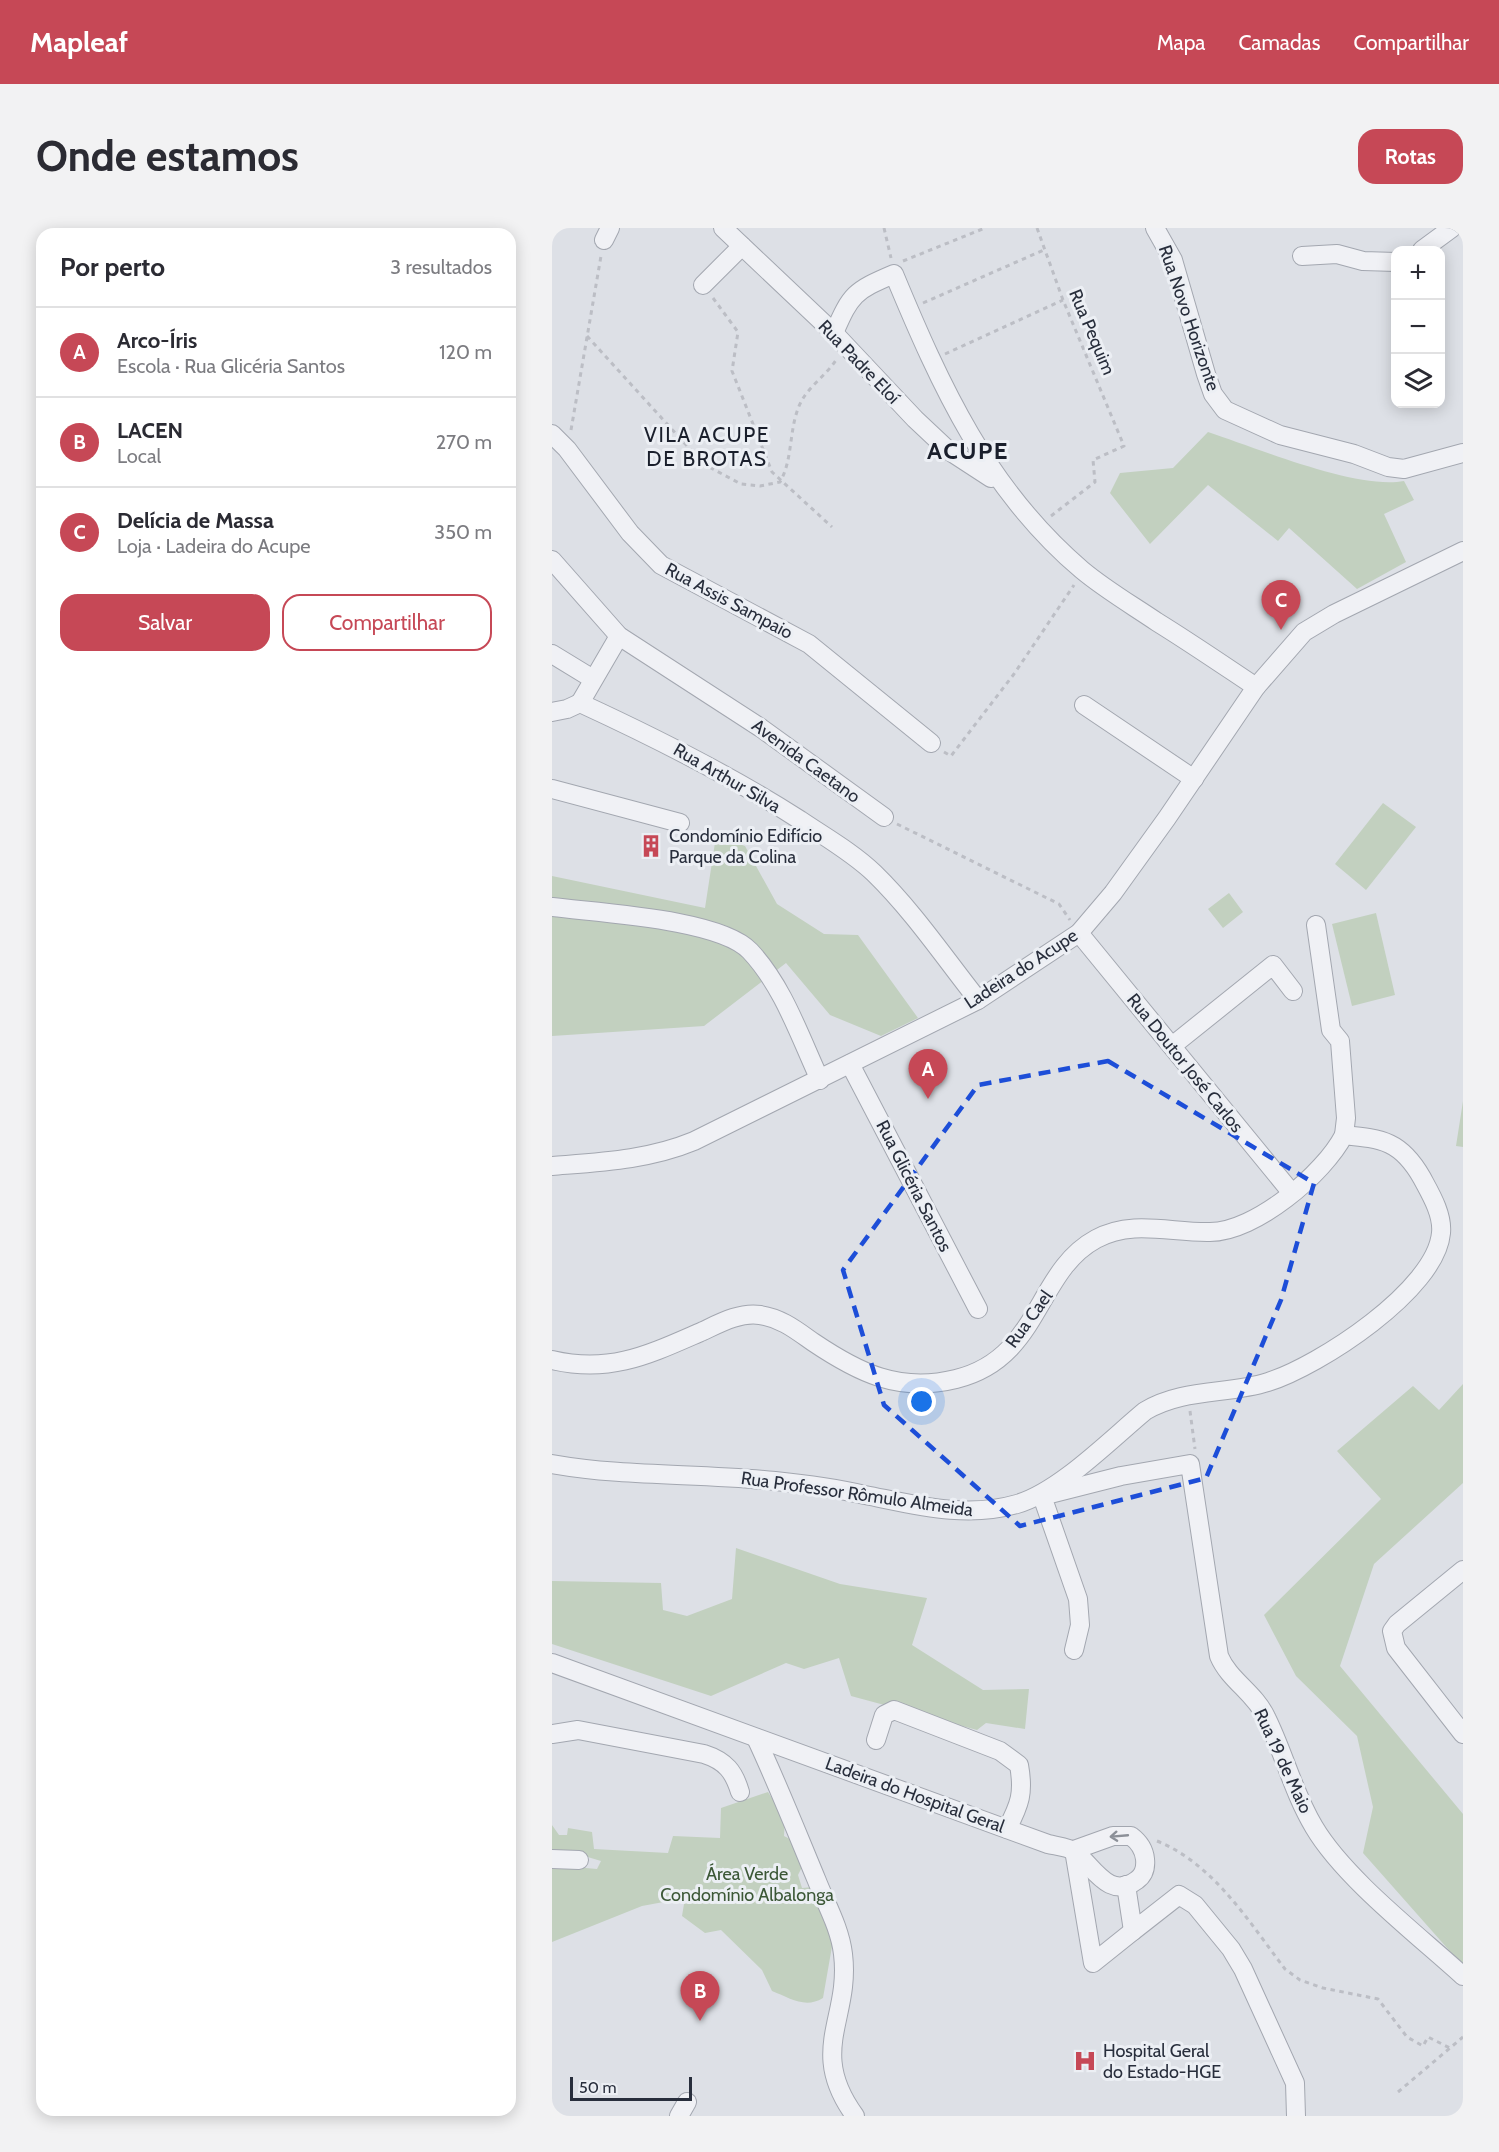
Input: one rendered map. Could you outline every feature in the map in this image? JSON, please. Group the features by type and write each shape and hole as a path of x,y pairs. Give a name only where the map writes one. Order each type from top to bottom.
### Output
{"street":[{"name":"Rua Padre Eloí","path":"723,228 839,340 894,399 948,450 981,469 1002,487 1037,526 1083,571 1105,588 1256,687"},
{"name":"Rua Novo Horizonte","path":"1155,228 1173,260 1206,374 1214,394 1225,410 1280,435 1354,454 1388,467 1404,469 1463,453"},
{"path":"1427,246 1452,228"},
{"path":"703,285 742,246"},
{"path":"1302,256 1337,254 1363,261 1391,262"},
{"name":"Rua Padre Eloí","path":"893,270 930,360 1002,487"},
{"path":"839,340 853,295 893,270"},
{"name":"Rua Assis Sampaio","path":"552,434 567,449 630,533 661,565 809,644 931,743"},
{"name":"Ladeira do Acupe","path":"552,1166 634,1159 666,1153 820,1080 978,999 1079,933 1113,894 1256,687 1304,632 1334,614 1463,551"},
{"name":"Avenida Caetano","path":"552,561 619,636 761,728 884,818"},
{"path":"552,712 580,703 619,636"},
{"path":"552,654 594,679"},
{"name":"Rua Arthur Silva","path":"580,703 697,759 757,792 840,846 889,888 928,933 978,999"},
{"path":"1084,705 1194,779"},
{"path":"552,789 680,823"},
{"path":"552,907 700,926 733,939 749,949 766,970 820,1080"},
{"path":"1291,1192 1335,1152 1344,1135 1346,1118 1340,1041 1331,1030 1316,925"},
{"name":"Rua Doutor José Carlos","path":"1079,933 1291,1192"},
{"path":"1172,1046 1273,964 1293,991"},
{"name":"Rua Glicéria Santos","path":"850,1064 978,1309"},
{"name":"Rua Professor Rômulo Almeida","path":"552,1464 610,1471 777,1481 837,1489 931,1508 973,1512 996,1510 1042,1496 1145,1411 1159,1403 1188,1395 1266,1383 1328,1352 1388,1311 1419,1276 1437,1249 1442,1229 1432,1196 1414,1164 1392,1143 1344,1135"},
{"name":"Rua Cael","path":"552,1360 582,1366 621,1363 651,1354 733,1318 754,1315 777,1319 789,1325 841,1360 876,1377 913,1382 954,1379 974,1374 1001,1358 1030,1324 1068,1264 1096,1239 1110,1232 1145,1227 1192,1232 1226,1231 1254,1219 1291,1192"},
{"path":"1074,1650 1080,1625 1078,1599 1042,1496 1121,1476 1190,1464"},
{"name":"Rua 19 de Maio","path":"1190,1464 1219,1656 1224,1667 1266,1717 1296,1791 1324,1841 1362,1883 1463,1976"},
{"path":"1463,1570 1396,1624 1392,1631 1396,1648 1463,1734"},
{"name":"Ladeira do Hospital Geral","path":"552,1664 1007,1829 1074,1850 1102,1880 1117,1886 1126,1885"},
{"path":"876,1740 884,1715 894,1710 1000,1751 1019,1765 1023,1787 1018,1807 1007,1829"},
{"path":"552,1722 578,1730 717,1758 729,1767 740,1792"},
{"path":"552,1734 578,1730"},
{"path":"756,1738 792,1817 838,1932 843,1972 831,2065 845,2101 855,2116"},
{"path":"1134,1931 1126,1885 1139,1879 1145,1866 1143,1848 1131,1836 1113,1836 1074,1850 1093,1963 1134,1931 1179,1895 1195,1905 1231,1949 1243,1969 1295,2083 1296,2116"},
{"path":"552,1859 579,1860"}],"path":[{"path":"884,228 893,270 985,228"},
{"name":"Rua Pequim","path":"1037,228 1063,300 1124,446 1093,460 1095,482 1037,526"},
{"path":"567,449 586,336 607,234"},
{"path":"908,309 1046,249"},
{"path":"703,285 738,332 732,371 772,472 780,482 832,527"},
{"path":"930,360 1063,300"},
{"path":"586,336 709,467 741,484 760,486 780,482 785,474 792,428 802,399 825,376 839,340"},
{"path":"931,743 951,756 1014,674 1083,571"},
{"path":"884,818 1059,904 1079,933"},
{"path":"1188,1395 1196,1453 1190,1464"},
{"path":"1131,1836 1171,1846 1218,1882 1285,1969 1300,1980 1378,1999 1407,2037 1423,2046 1428,2037 1434,2038 1450,2048"},
{"path":"1398,2092 1463,2037"}],"highlighted area":[{"path":"1108,1061 1314,1183 1281,1300 1206,1478 1020,1526 884,1405 843,1270 978,1085"}],"green space":[{"path":"1208,432 1334,474 1384,482 1404,481 1414,500 1384,514 1406,562 1357,589 1289,528 1278,541 1208,485 1150,544 1110,493 1120,473 1173,468"},
{"path":"1383,803 1416,827 1366,890 1335,864"},
{"path":"716,836 745,846 777,904 824,934 858,935 918,1018 881,1036 830,1015 786,963 704,1026 552,1036 552,876 705,908"},
{"path":"1229,893 1243,912 1223,928 1208,909"},
{"path":"1376,913 1395,995 1352,1006 1332,924"},
{"path":"1463,1101 1463,1147 1456,1146"},
{"path":"1463,1384 1463,1483 1374,1564 1340,1666 1463,1814 1463,1966 1363,1853 1373,1807 1357,1736 1296,1676 1264,1615 1381,1499 1337,1451 1413,1386 1439,1410"},
{"path":"736,1548 840,1584 927,1598 912,1645 983,1690 1029,1689 1025,1729 986,1723 977,1730 851,1696 839,1658 804,1669 786,1663 711,1696 552,1644 552,1581 661,1583 663,1610 687,1616 732,1599"},
{"name":"Área Verde Condomínio Albalonga","path":"768,1792 785,1818 784,1836 794,1841 802,1867 798,1875 802,1888 813,1887 834,1935 823,1998 810,2003 791,1999 772,1991 762,1970 721,1930 705,1933 682,1916 685,1898 642,1906 552,1942 552,1865 597,1869 601,1861 581,1855 552,1851 552,1825 559,1835 567,1835 568,1828 592,1832 594,1849 668,1853 673,1836 720,1838 721,1808"}],"place":[{"name":"Delícia de Massa","path":"1281,630"},
{"name":"Condomínio Edifício Parque da Colina","path":"651,846"},
{"name":"Arco-Íris","path":"928,1099"},
{"name":"LACEN","path":"700,2021"},
{"name":"Hospital Geral do Estado-HGE","path":"1085,2061"}],"district":[{"name":"VILA ACUPE DE BROTAS","path":"707,447"},
{"name":"ACUPE","path":"968,451"}]}
